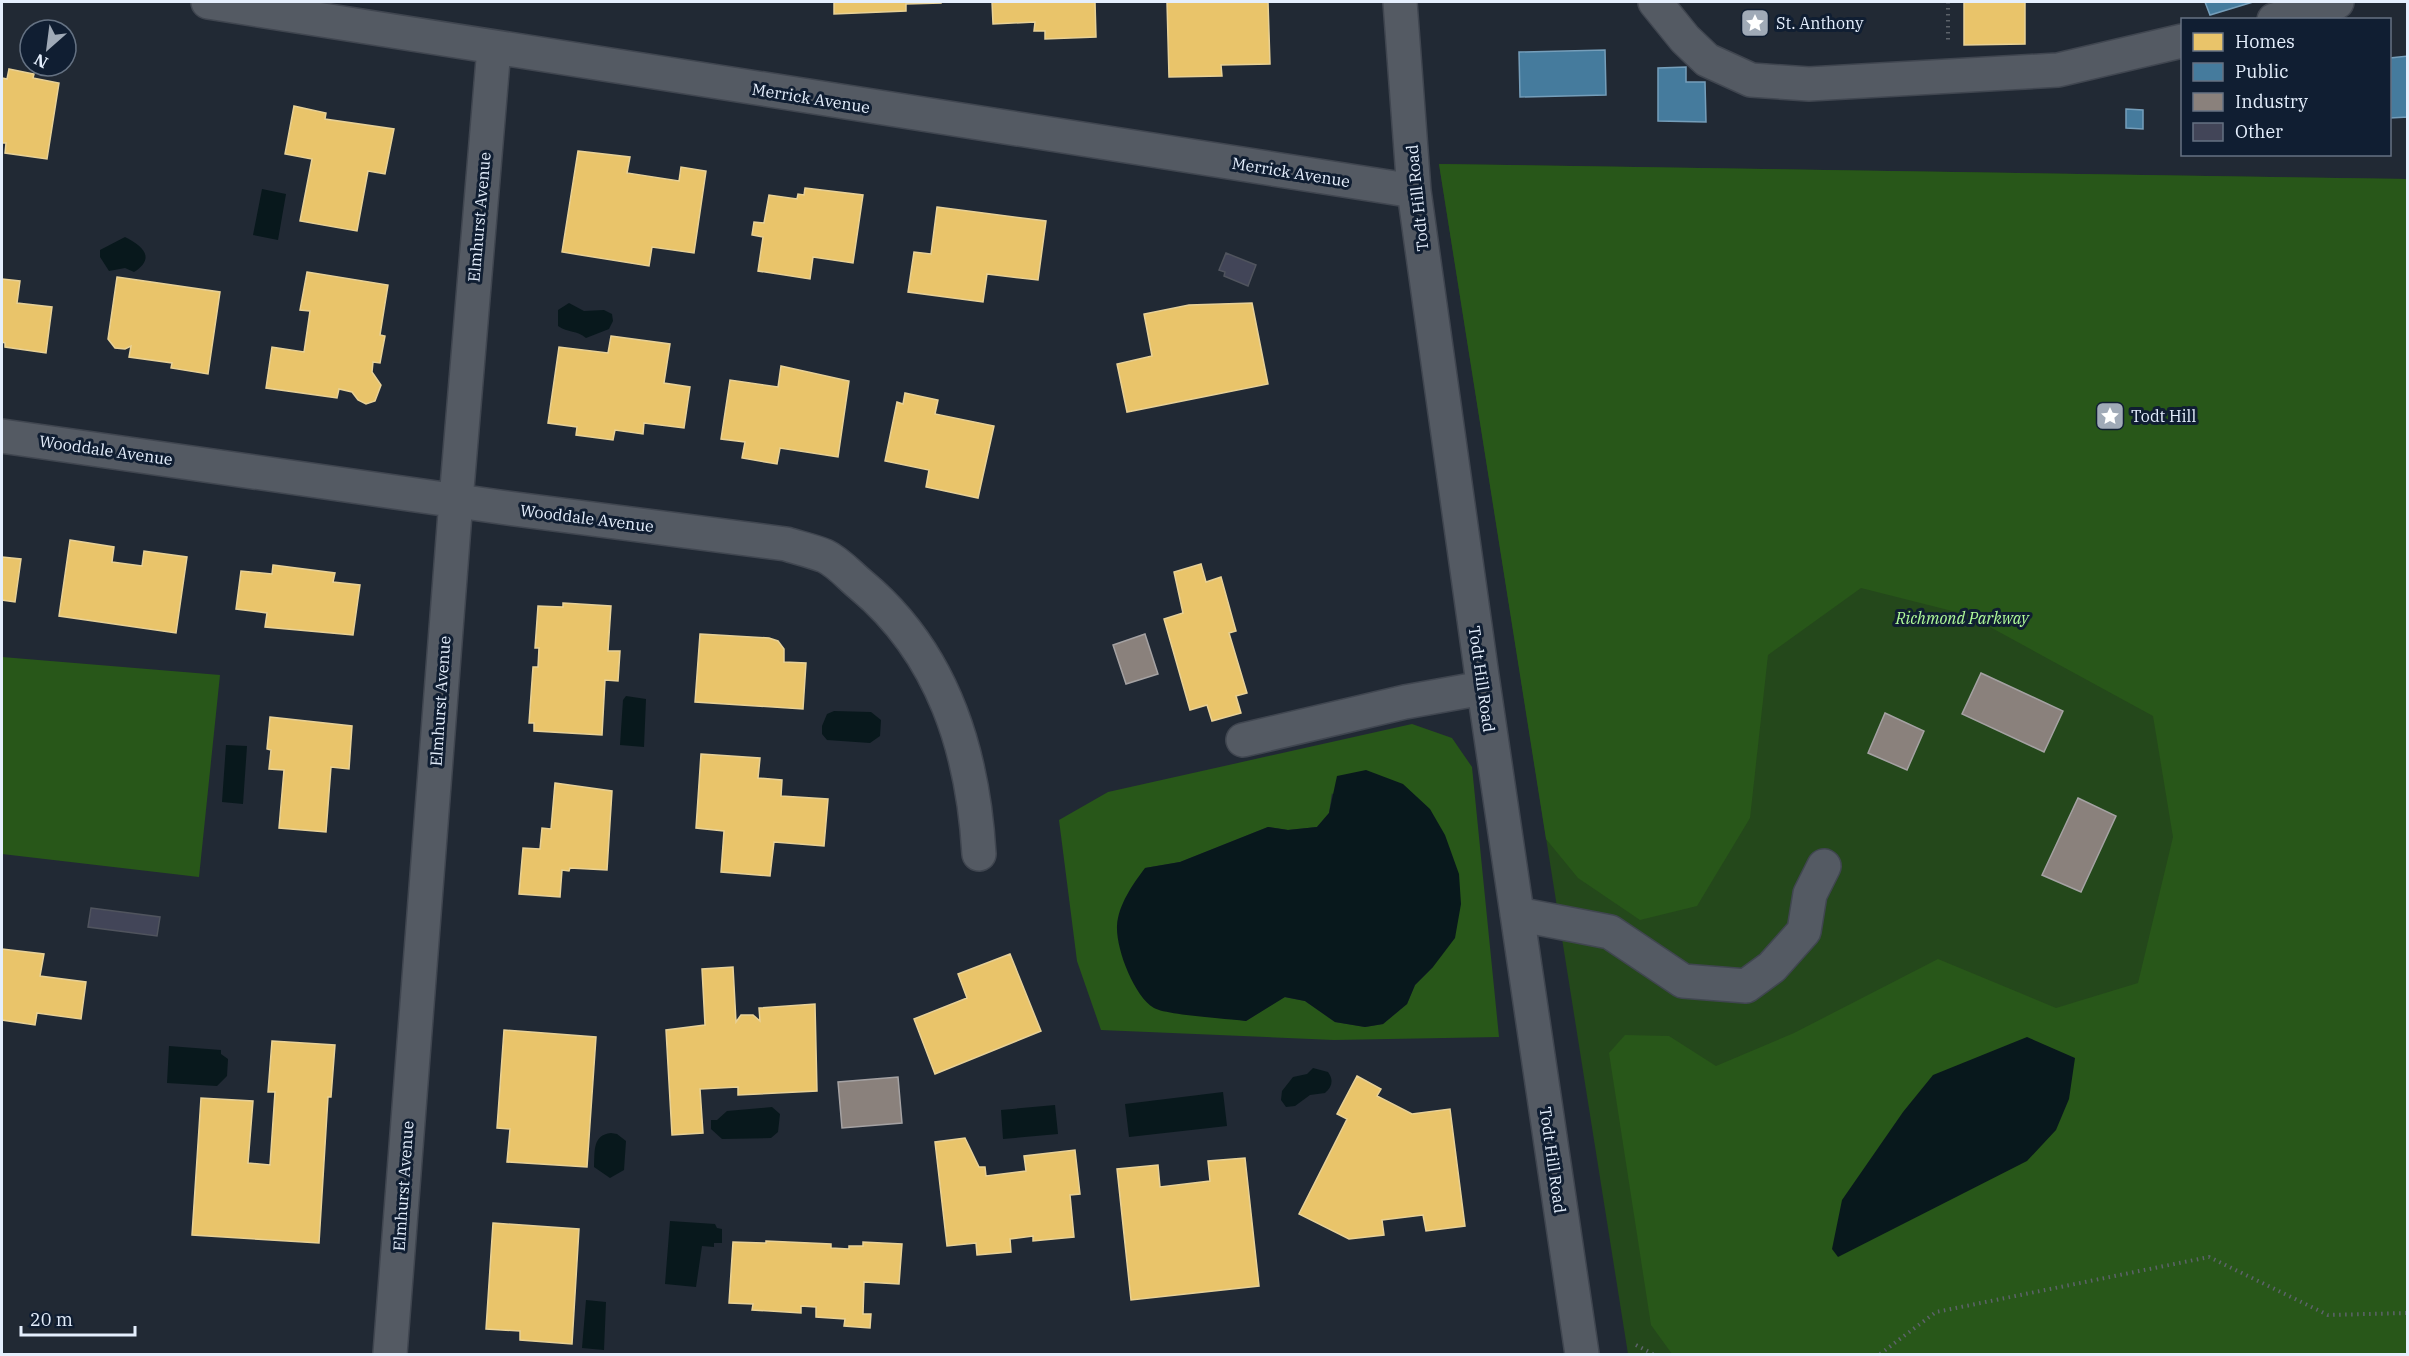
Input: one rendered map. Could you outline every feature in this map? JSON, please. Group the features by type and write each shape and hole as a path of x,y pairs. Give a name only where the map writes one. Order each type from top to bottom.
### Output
{"street":[{"name":"Merrick Avenue","path":"208,2 1414,191"},
{"name":"Todt Hill Road","path":"1400,2 1414,191 1582,1354"},
{"path":"1655,2 1684,39 1707,60 1751,80 1809,84 2058,70 2181,41"},
{"path":"2281,18 2337,2"},
{"name":"Elmhurst Avenue","path":"390,1354 456,500 494,48"},
{"name":"Wooddale Avenue","path":"2,436 786,544 827,557 873,595 916,646 948,701 966,755 976,804 979,854"},
{"path":"1243,740 1405,702 1484,687"},
{"path":"1517,914 1610,932 1683,981 1746,986 1772,967 1804,932 1810,894 1824,866"}],"path":[{"path":"1948,2 1948,44"},
{"path":"1880,1354 1936,1312 2209,1257 2328,1316 2408,1313"},
{"path":"1636,1346 1653,1354"}],"green space":[{"name":"Richmond Parkway","path":"1439,164 2407,179 2407,1354 1628,1354"},
{"name":"Richmond Parkway","path":"1439,164 2407,179 2407,1354 1672,1354 1651,1325 1609,1053 1625,1035 1669,1036 1716,1066 1794,1033 1938,959 2056,1008 2138,983 2173,837 2153,716 1968,615 1861,588 1768,655 1750,818 1697,906 1640,920 1578,878 1546,839"},
{"path":"2,657 220,675 199,877 2,854"},
{"path":"1412,724 1452,738 1472,767 1499,1037 1334,1040 1101,1030 1077,961 1059,820 1108,792","holes":["1332,793 1433,967 1415,985 1407,1004 1383,1024 1365,1027 1335,1022 1305,1001 1284,997 1246,1021 1214,1016 1145,868 1180,862 1268,827 1288,830 1317,827 1329,813"]}],"shaded area":[{"path":"262,189 286,194 278,240 253,235"},
{"path":"125,237 142,248 146,257 144,262 134,272 125,268 109,271 100,257 100,250"},
{"path":"569,303 584,311 604,310 612,314 613,321 609,329 586,338 558,326 558,310"},
{"path":"626,696 646,699 644,747 620,745 623,700"},
{"path":"834,711 871,712 881,720 880,736 870,743 827,740 822,734 822,726 827,714"},
{"path":"226,745 247,746 243,804 222,802"},
{"path":"1366,770 1403,784 1430,809 1445,835 1459,874 1461,904 1455,938 1433,967 1415,985 1407,1004 1383,1024 1365,1027 1335,1022 1305,1001 1285,997 1246,1021 1171,1013 1154,1008 1147,1002 1133,983 1117,936 1120,910 1131,888 1145,868 1180,862 1268,827 1288,830 1317,827 1329,813 1337,776"},
{"path":"2027,1037 2075,1058 2069,1099 2056,1130 2027,1161 1838,1257 1832,1249 1842,1200 1903,1112 1933,1075"},
{"path":"169,1046 221,1050 221,1054 228,1059 227,1076 217,1086 167,1083"},
{"path":"1313,1068 1328,1072 1332,1081 1329,1088 1325,1093 1310,1095 1295,1106 1286,1107 1281,1100 1282,1091 1293,1077 1307,1074"},
{"path":"1223,1092 1227,1126 1129,1137 1125,1104"},
{"path":"1055,1105 1058,1134 1003,1139 1001,1110"},
{"path":"772,1107 780,1114 778,1132 771,1138 722,1139 711,1129 711,1120 717,1120 727,1111"},
{"path":"611,1133 617,1134 626,1141 624,1170 610,1178 594,1167 596,1145 600,1137"},
{"path":"670,1221 715,1224 717,1228 722,1229 722,1243 714,1243 714,1247 702,1246 696,1287 665,1284"},
{"path":"586,1300 606,1302 604,1350 582,1348"}],"building: Homes":[{"path":"834,2 941,3 906,4 906,11 834,14"},
{"path":"992,2 1095,2 1096,37 1045,39 1045,31 1034,31 1035,22 993,24"},
{"path":"1167,2 1268,2 1270,64 1221,65 1222,76 1169,77"},
{"path":"1964,2 2025,2 2025,44 1964,45"},
{"path":"9,69 18,71 18,78 33,78 59,83 47,159 5,153 6,143 2,143 2,78 7,79"},
{"path":"294,106 326,113 325,119 394,129 385,174 368,171 357,231 300,221 312,159 285,154"},
{"path":"578,151 630,157 627,173 679,181 681,167 706,171 694,253 652,247 649,266 562,252"},
{"path":"805,188 863,195 853,263 813,257 810,279 758,271 763,237 752,235 754,222 764,223 769,195 797,199 798,194 804,195"},
{"path":"937,207 1046,221 1038,280 987,274 983,302 908,292 914,252 931,254"},
{"path":"307,272 388,285 380,335 385,336 380,363 373,362 372,372 381,385 375,401 366,404 358,400 352,392 339,389 337,398 266,388 272,347 304,352 310,311 300,310"},
{"path":"117,277 220,292 208,374 171,368 172,363 129,357 131,346 125,349 115,348 108,339"},
{"path":"2,279 20,281 17,303 52,307 46,353 5,347 5,343 2,342"},
{"path":"1252,303 1268,384 1127,412 1117,364 1152,356 1144,314 1189,305"},
{"path":"611,336 670,344 664,383 690,387 684,428 644,423 643,434 615,430 613,440 576,435 577,427 548,423 559,347 608,353"},
{"path":"781,366 849,381 838,457 780,448 777,464 742,458 745,442 721,439 730,380 778,387"},
{"path":"905,393 938,400 935,414 994,426 978,498 926,487 929,470 885,461 897,402 903,404"},
{"path":"70,540 114,547 112,562 142,566 144,551 187,557 176,633 59,616"},
{"path":"2,557 21,559 15,602 2,600"},
{"path":"1201,564 1206,582 1221,577 1236,631 1229,633 1247,693 1236,696 1241,713 1212,721 1207,705 1190,710 1164,619 1183,613 1174,572"},
{"path":"273,565 335,573 333,582 360,585 353,635 265,627 267,613 236,609 241,571 272,574"},
{"path":"563,603 611,606 608,651 620,651 618,681 605,680 602,735 534,731 534,723 529,723 533,667 538,667 539,648 535,648 538,606 563,607"},
{"path":"700,634 769,638 778,641 784,649 784,662 806,663 803,709 695,702"},
{"path":"270,717 352,726 349,769 331,767 326,832 279,828 284,770 269,769 271,750 267,749"},
{"path":"701,754 760,758 758,778 782,780 781,796 828,799 824,846 774,842 770,876 721,872 724,831 696,828"},
{"path":"555,783 612,791 607,870 570,868 569,871 562,870 560,897 519,894 523,848 540,849 542,828 551,829"},
{"path":"2,949 44,954 40,976 86,982 81,1019 37,1013 35,1025 2,1020"},
{"path":"1010,954 1041,1031 935,1074 914,1019 967,998 958,974"},
{"path":"733,967 736,1022 741,1015 753,1015 760,1021 759,1008 815,1004 817,1091 738,1095 738,1087 700,1089 703,1133 672,1135 666,1030 705,1025 702,969"},
{"path":"504,1030 596,1037 587,1167 507,1162 510,1129 497,1128"},
{"path":"272,1041 335,1045 331,1097 328,1097 319,1243 192,1235 201,1098 253,1101 248,1163 270,1165 275,1092 268,1092"},
{"path":"1357,1076 1381,1089 1377,1096 1412,1114 1450,1109 1465,1226 1426,1231 1423,1215 1382,1220 1384,1235 1349,1239 1299,1214 1347,1119 1337,1114"},
{"path":"965,1138 979,1167 985,1167 986,1176 1026,1171 1024,1156 1075,1150 1080,1194 1070,1195 1074,1237 1033,1241 1033,1236 1010,1239 1011,1252 977,1255 976,1243 947,1246 935,1142"},
{"path":"1245,1158 1259,1286 1131,1300 1117,1169 1158,1165 1160,1187 1210,1181 1208,1161"},
{"path":"493,1223 579,1229 572,1344 520,1340 520,1331 486,1329"},
{"path":"766,1241 831,1244 831,1248 849,1249 849,1246 863,1246 863,1242 902,1244 899,1284 864,1282 863,1314 871,1314 870,1328 844,1326 845,1319 816,1317 816,1307 801,1306 801,1313 752,1310 753,1304 729,1303 733,1242 766,1243"}],"building: Public":[{"path":"2205,2 2253,2 2210,15"},
{"path":"1605,50 1606,95 1520,97 1519,52"},
{"path":"2408,56 2408,117 2391,118 2391,58"},
{"path":"1686,67 1686,82 1705,82 1706,122 1658,121 1658,68"},
{"path":"2126,109 2143,110 2143,129 2126,128"}],"building: Industry":[{"path":"1145,634 1158,674 1126,684 1113,645"},
{"path":"1981,673 2063,711 2044,752 1962,714"},
{"path":"1885,713 1924,731 1907,770 1868,753"},
{"path":"2078,798 2116,816 2081,892 2042,875"},
{"path":"898,1077 902,1123 842,1128 838,1082"}],"building: Other":[{"path":"1226,253 1256,265 1248,286 1224,276 1225,272 1219,270"},
{"path":"91,908 160,917 157,936 88,927"}],"place":[{"name":"St. Anthony","path":"1755,23"},
{"name":"Todt Hill","path":"2110,416"}]}
